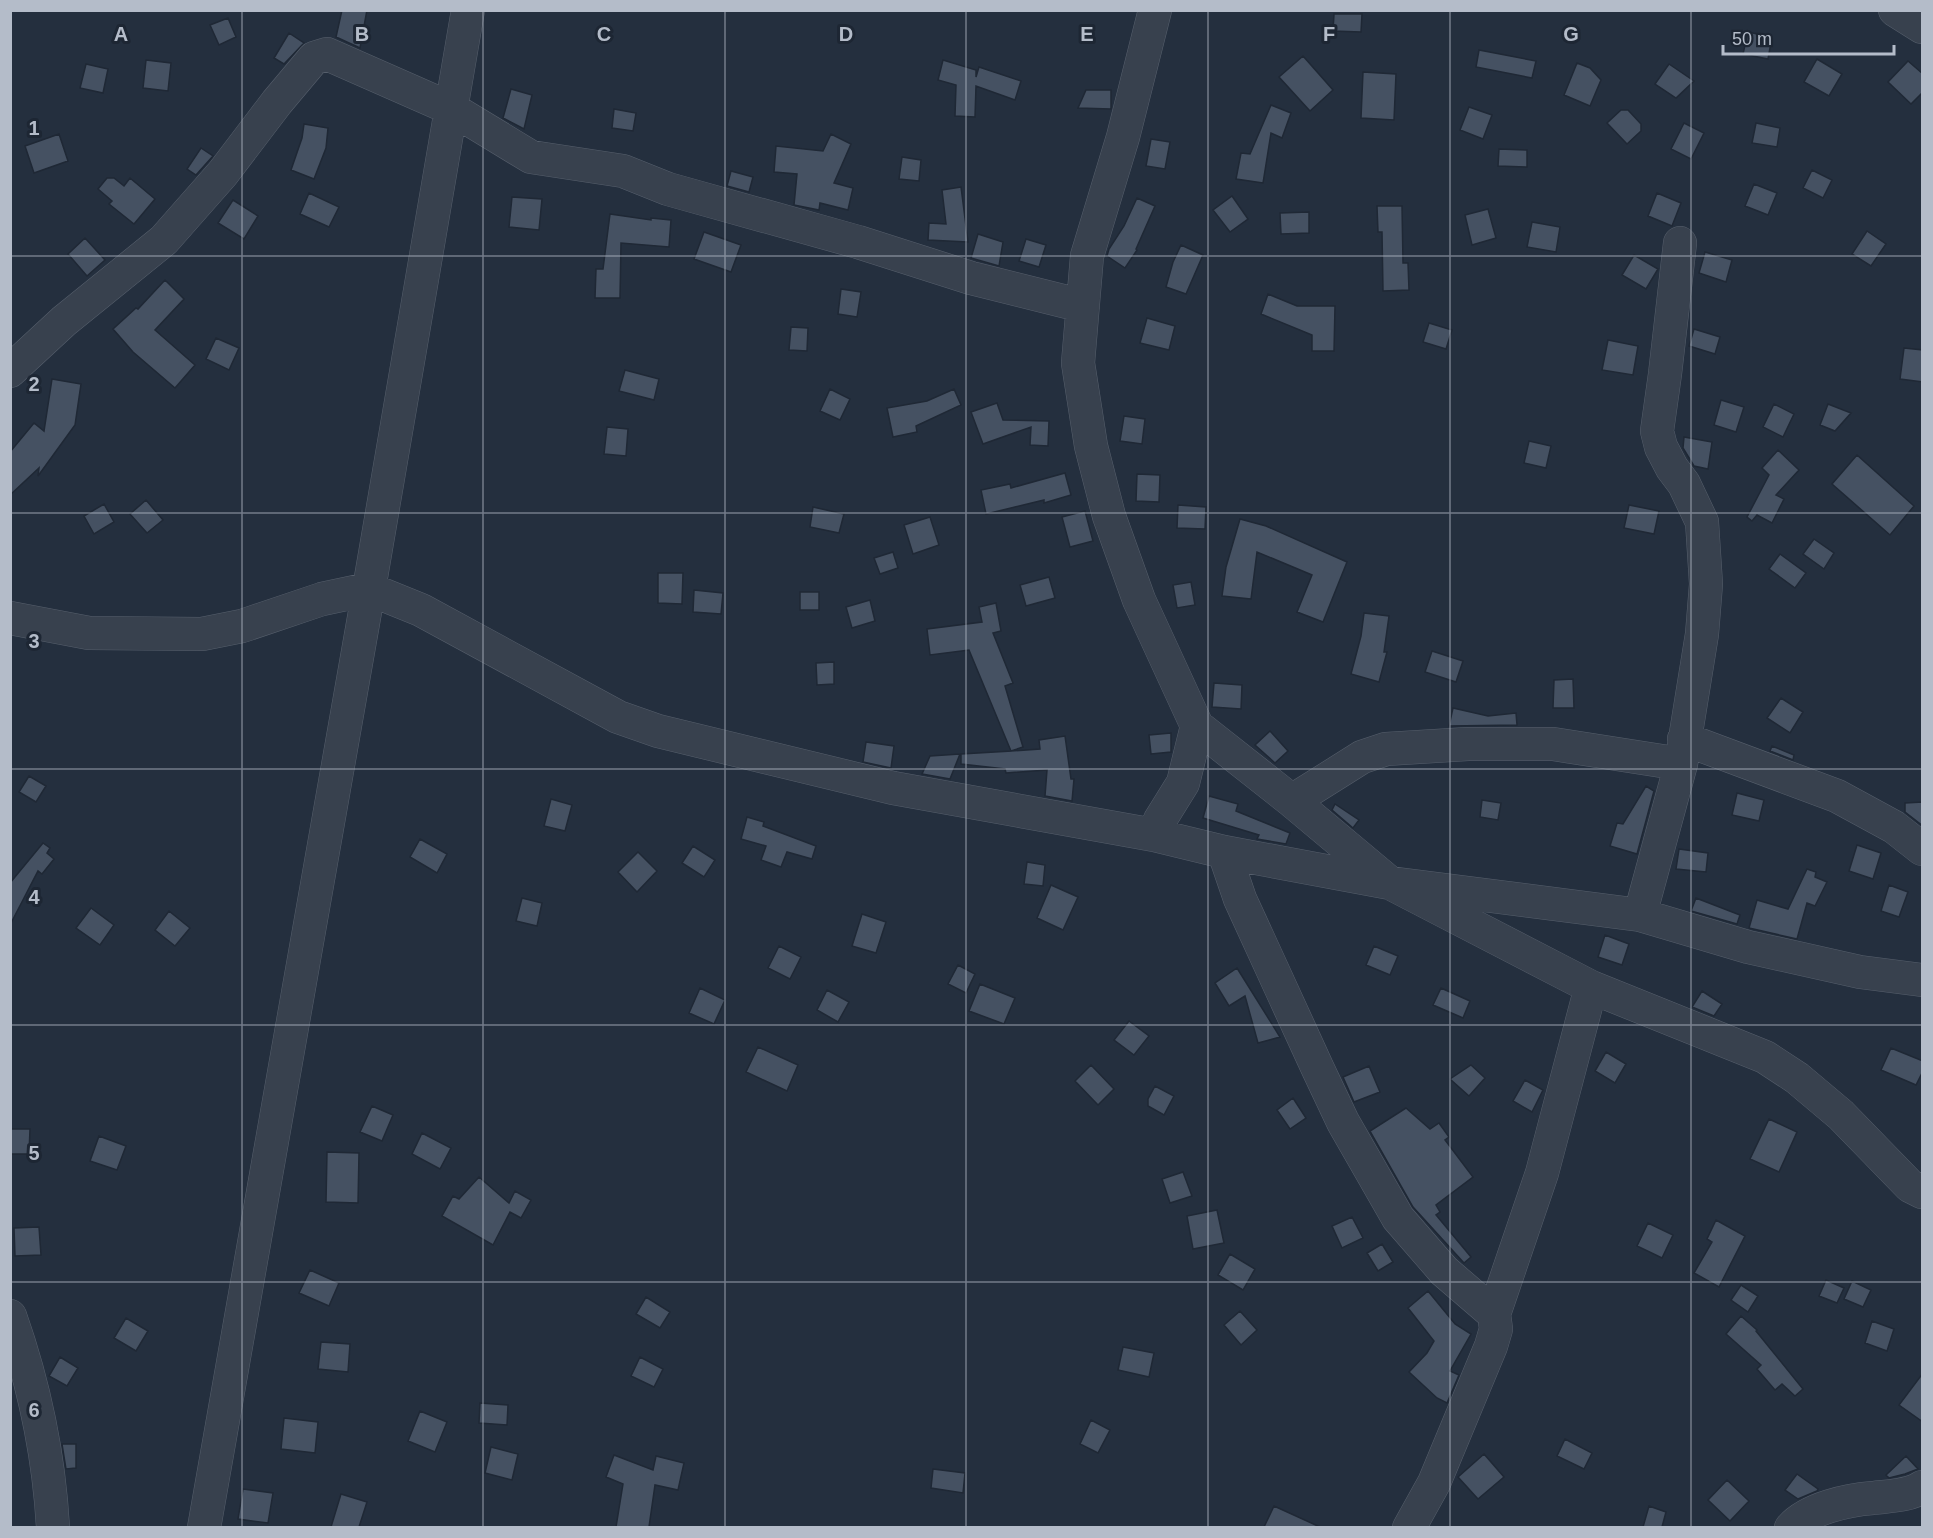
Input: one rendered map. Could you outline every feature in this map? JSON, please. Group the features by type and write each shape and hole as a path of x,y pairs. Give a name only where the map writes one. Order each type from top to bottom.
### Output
{"street":[{"path":"204,1527 369,590 468,10"},
{"path":"1155,10 1123,137 1087,256 1078,363 1091,446 1109,516 1139,600 1197,726 1390,883 1591,987 1765,1057 1797,1078 1832,1107 1910,1186 1923,1192"},
{"path":"1895,10 1923,27"},
{"path":"10,371 64,321 164,240 223,173 314,58 327,54 452,109 531,157 623,171 668,189 858,242 971,279 1083,306"},
{"path":"1640,915 1683,752 1702,634 1706,594 1702,522 1684,484 1661,447 1657,431 1680,243"},
{"path":"10,618 89,633 202,634 242,626 322,599 369,590 421,610 618,717 658,731 893,788 1154,834 1224,852 1390,883 1640,915 1748,947 1860,972 1923,980"},
{"path":"1154,834 1183,783 1197,726"},
{"path":"1292,801 1362,757 1386,749 1468,744 1553,744 1683,752 1837,796 1894,827 1923,849"},
{"path":"1224,852 1240,899 1343,1122 1398,1218 1444,1271 1494,1314"},
{"path":"1409,1527 1434,1484 1491,1346 1496,1329 1494,1314 1542,1173 1591,987"},
{"path":"10,1316 37,1407 53,1527"},
{"path":"1791,1527 1828,1506 1866,1498 1897,1495 1917,1491 1923,1487"}],"building":[{"path":"342,10 367,10 360,48 336,37"},
{"path":"1334,14 1362,14 1361,32 1333,31"},
{"path":"228,18 236,37 219,45 210,25"},
{"path":"1748,32 1772,37 1768,59 1743,54"},
{"path":"289,33 304,43 284,64 274,58"},
{"path":"1479,50 1536,61 1532,78 1476,67"},
{"path":"1303,56 1333,90 1310,111 1279,77"},
{"path":"1817,59 1842,74 1829,96 1804,82"},
{"path":"146,60 171,63 168,91 143,88"},
{"path":"943,60 976,70 976,77 979,67 1021,81 1015,100 976,86 975,117 955,116 956,85 938,80"},
{"path":"1908,61 1923,74 1923,92 1911,104 1888,82"},
{"path":"1577,63 1590,68 1601,80 1590,106 1564,95"},
{"path":"86,64 108,69 103,93 80,88"},
{"path":"1669,64 1694,81 1676,98 1655,84"},
{"path":"1363,72 1396,74 1394,120 1361,118"},
{"path":"511,89 532,95 524,129 503,118"},
{"path":"1086,90 1111,90 1111,109 1078,108"},
{"path":"1271,105 1291,113 1282,138 1271,133 1263,183 1236,179 1241,153 1250,154"},
{"path":"1469,107 1492,115 1483,139 1460,130"},
{"path":"614,109 636,113 633,131 612,128"},
{"path":"1621,110 1628,110 1641,124 1641,131 1627,144 1607,123"},
{"path":"1684,123 1704,133 1691,159 1671,149"},
{"path":"1756,123 1780,128 1777,147 1752,143"},
{"path":"304,124 328,128 326,148 314,179 291,170 302,138"},
{"path":"59,134 68,161 34,173 25,146"},
{"path":"831,134 851,144 834,183 853,188 848,210 820,203 819,210 794,205 797,174 774,172 776,146 823,151"},
{"path":"1151,139 1170,142 1165,169 1146,166"},
{"path":"201,148 213,156 196,175 187,169"},
{"path":"1499,149 1527,150 1527,167 1498,166"},
{"path":"902,157 921,160 919,181 899,179"},
{"path":"1812,170 1832,180 1823,198 1803,188"},
{"path":"731,171 753,177 749,192 727,186"},
{"path":"107,178 114,178 124,186 130,178 155,199 134,224 109,204 112,201 98,189"},
{"path":"1754,184 1777,193 1768,215 1745,206"},
{"path":"961,187 968,242 928,240 929,223 946,224 942,190"},
{"path":"309,193 339,207 329,227 300,214"},
{"path":"1657,193 1681,203 1672,226 1648,216"},
{"path":"1232,196 1248,219 1230,232 1213,210"},
{"path":"512,197 542,199 539,230 509,227"},
{"path":"1137,198 1155,206 1137,250 1125,268 1107,256"},
{"path":"233,200 258,216 244,239 218,223"},
{"path":"1377,206 1402,206 1403,263 1408,263 1409,290 1383,291 1382,232 1378,232"},
{"path":"1488,209 1496,238 1472,245 1465,215"},
{"path":"1309,212 1309,233 1281,234 1280,213"},
{"path":"610,214 651,220 651,218 671,220 669,247 621,243 620,298 595,298 596,269 603,269"},
{"path":"1532,222 1560,227 1556,252 1527,247"},
{"path":"1867,231 1886,244 1871,266 1852,254"},
{"path":"704,232 741,245 731,272 694,259"},
{"path":"978,234 1003,242 999,266 971,258"},
{"path":"85,238 105,260 87,276 68,254"},
{"path":"1026,239 1046,245 1039,267 1019,261"},
{"path":"1181,245 1203,255 1186,294 1166,287 1173,262"},
{"path":"1705,252 1732,260 1726,282 1699,273"},
{"path":"1634,255 1658,269 1646,289 1622,275"},
{"path":"165,280 184,299 155,330 195,365 175,388 133,352 113,329 136,308 138,309"},
{"path":"841,289 861,292 857,317 838,314"},
{"path":"1268,294 1297,306 1335,306 1334,351 1312,351 1312,335 1261,314"},
{"path":"1147,318 1175,326 1169,350 1140,343"},
{"path":"1429,323 1452,330 1446,349 1423,342"},
{"path":"791,327 808,328 807,351 789,350"},
{"path":"1694,329 1720,337 1715,354 1689,346"},
{"path":"216,338 239,348 229,370 206,359"},
{"path":"1608,340 1638,346 1633,375 1602,370"},
{"path":"1904,348 1923,350 1923,382 1900,379"},
{"path":"625,370 659,379 654,400 619,391"},
{"path":"52,379 81,384 75,425 38,476 39,468 10,495 10,452 34,423 44,431"},
{"path":"830,389 850,399 840,420 820,411"},
{"path":"954,389 961,405 916,426 917,432 893,437 887,408 927,401"},
{"path":"1721,400 1744,407 1736,432 1714,425"},
{"path":"997,403 1003,420 1049,421 1048,446 1030,445 1031,427 983,444 971,412"},
{"path":"1774,404 1794,414 1783,437 1763,427"},
{"path":"1828,404 1851,413 1835,431 1820,425"},
{"path":"1124,416 1145,419 1142,444 1120,441"},
{"path":"607,427 628,429 626,456 604,454"},
{"path":"1684,437 1712,442 1708,469 1694,466 1683,448"},
{"path":"1529,441 1551,446 1546,468 1524,463"},
{"path":"1778,450 1799,470 1776,495 1784,499 1772,523 1757,515 1752,521 1747,517 1769,475 1762,468"},
{"path":"1857,455 1914,506 1890,535 1832,484"},
{"path":"1065,473 1071,495 1044,503 1044,500 986,514 981,490 1010,484 1011,488"},
{"path":"1137,474 1160,475 1159,502 1136,501"},
{"path":"146,500 163,520 147,533 130,514"},
{"path":"104,504 114,522 94,534 84,516"},
{"path":"1178,505 1206,507 1205,529 1177,528"},
{"path":"1629,505 1659,511 1654,534 1624,528"},
{"path":"813,507 844,514 839,533 810,527"},
{"path":"1085,511 1093,541 1070,547 1062,517"},
{"path":"930,517 939,545 913,554 904,525"},
{"path":"1240,519 1266,526 1347,562 1323,622 1297,612 1312,575 1257,552 1251,599 1222,596 1226,567"},
{"path":"1814,539 1834,553 1824,569 1803,554"},
{"path":"893,552 898,568 880,574 874,558"},
{"path":"1780,554 1806,573 1795,588 1769,569"},
{"path":"658,573 683,573 682,604 658,603"},
{"path":"1049,577 1055,598 1026,606 1020,585"},
{"path":"1191,582 1195,605 1177,608 1173,585"},
{"path":"694,590 723,593 721,614 693,612"},
{"path":"800,592 819,592 819,610 800,610"},
{"path":"870,600 875,621 852,628 846,607"},
{"path":"996,603 1001,631 993,633 1013,683 1005,686 1023,747 1011,751 969,650 930,655 927,629 982,622 979,607"},
{"path":"1364,613 1389,616 1384,652 1387,652 1379,682 1351,674 1361,636"},
{"path":"1432,651 1463,661 1456,682 1425,672"},
{"path":"834,662 834,684 817,685 816,663"},
{"path":"1573,679 1574,708 1553,708 1554,680"},
{"path":"1214,683 1242,685 1241,709 1212,707"},
{"path":"1781,698 1803,712 1790,733 1767,718"},
{"path":"1453,708 1488,716 1516,713 1517,725 1449,726"},
{"path":"1270,731 1288,751 1275,763 1255,745"},
{"path":"1171,733 1171,752 1151,754 1149,735"},
{"path":"1065,736 1071,779 1074,779 1072,801 1045,796 1047,770 1006,773 1005,769 961,764 961,754 1040,749 1039,740"},
{"path":"866,742 894,746 891,768 863,762"},
{"path":"1772,746 1794,755 1793,760 1770,751"},
{"path":"960,754 950,779 922,774 930,756"},
{"path":"29,776 46,786 36,802 19,792"},
{"path":"1646,786 1654,791 1637,854 1610,846 1617,823 1623,824"},
{"path":"1737,793 1764,800 1759,821 1732,815"},
{"path":"1209,796 1238,804 1236,811 1290,833 1286,844 1257,839 1259,835 1203,818"},
{"path":"551,799 572,805 565,831 544,826"},
{"path":"1482,800 1501,803 1498,820 1480,817"},
{"path":"1923,802 1923,826 1905,812 1905,803"},
{"path":"1335,804 1359,820 1353,828 1332,810"},
{"path":"747,817 764,822 763,826 816,846 812,859 787,852 781,867 761,860 766,846 741,839"},
{"path":"420,839 447,854 437,873 410,857"},
{"path":"43,843 50,848 47,853 54,859 42,874 38,871 10,925 10,883"},
{"path":"1857,845 1881,853 1873,879 1849,871"},
{"path":"693,846 715,860 704,877 682,863"},
{"path":"1679,849 1708,853 1706,872 1676,869"},
{"path":"638,852 657,871 637,892 618,872"},
{"path":"1027,862 1045,865 1043,886 1024,884"},
{"path":"1807,869 1816,872 1815,877 1827,882 1815,906 1807,903 1797,939 1749,928 1757,900 1788,909"},
{"path":"1051,885 1078,897 1063,930 1037,918"},
{"path":"1889,885 1908,892 1899,917 1881,911"},
{"path":"522,898 542,903 537,926 516,921"},
{"path":"1696,898 1740,915 1737,924 1691,911"},
{"path":"91,908 114,925 100,945 76,928"},
{"path":"169,911 190,928 175,946 155,930"},
{"path":"862,914 886,922 876,953 852,946"},
{"path":"1605,935 1629,944 1622,965 1598,957"},
{"path":"779,946 801,957 790,979 768,968"},
{"path":"1374,946 1398,956 1390,975 1366,965"},
{"path":"958,965 975,974 966,993 948,984"},
{"path":"1237,968 1280,1037 1258,1043 1245,996 1229,1006 1215,983"},
{"path":"980,984 1015,998 1004,1024 969,1011"},
{"path":"700,988 725,1000 714,1024 689,1013"},
{"path":"1441,988 1470,1001 1463,1018 1433,1005"},
{"path":"827,990 849,1002 838,1022 817,1010"},
{"path":"1702,991 1722,1004 1714,1016 1692,1007"},
{"path":"1129,1021 1149,1036 1134,1055 1114,1040"},
{"path":"758,1047 798,1065 787,1091 746,1072"},
{"path":"1891,1048 1923,1061 1923,1071 1916,1085 1881,1070"},
{"path":"1606,1052 1626,1064 1615,1083 1595,1071"},
{"path":"1091,1065 1114,1089 1098,1105 1075,1081"},
{"path":"1471,1065 1485,1078 1469,1096 1450,1079"},
{"path":"1369,1066 1380,1092 1354,1102 1343,1077"},
{"path":"1525,1080 1543,1090 1532,1112 1513,1101"},
{"path":"1155,1086 1174,1096 1164,1115 1148,1106 1148,1099"},
{"path":"1293,1098 1306,1118 1290,1129 1277,1110"},
{"path":"372,1106 393,1115 382,1141 360,1132"},
{"path":"1406,1108 1430,1129 1439,1123 1449,1137 1445,1140 1473,1177 1436,1205 1440,1212 1436,1215 1471,1257 1464,1263 1413,1207 1370,1131"},
{"path":"1769,1119 1797,1132 1779,1172 1750,1159"},
{"path":"10,1129 30,1129 29,1154 10,1154"},
{"path":"422,1133 451,1148 440,1169 412,1154"},
{"path":"99,1136 126,1146 117,1170 90,1161"},
{"path":"327,1152 359,1153 358,1203 326,1202"},
{"path":"1183,1172 1192,1196 1170,1203 1162,1179"},
{"path":"479,1177 509,1203 515,1191 531,1200 521,1218 510,1212 493,1245 442,1216 453,1196 459,1199"},
{"path":"1217,1210 1224,1243 1193,1249 1187,1216"},
{"path":"1352,1217 1363,1238 1342,1248 1332,1226"},
{"path":"1716,1220 1745,1236 1719,1287 1694,1273 1712,1242 1707,1239"},
{"path":"1648,1223 1673,1235 1662,1258 1637,1246"},
{"path":"39,1227 41,1255 15,1256 14,1228"},
{"path":"1382,1244 1393,1262 1378,1271 1367,1253"},
{"path":"1230,1254 1255,1269 1243,1290 1218,1275"},
{"path":"310,1270 339,1283 329,1306 299,1293"},
{"path":"1826,1280 1844,1288 1837,1303 1819,1296"},
{"path":"1852,1281 1871,1290 1863,1307 1844,1299"},
{"path":"1741,1285 1758,1296 1748,1312 1731,1300"},
{"path":"1428,1291 1455,1324 1471,1334 1450,1371 1459,1375 1447,1403 1437,1398 1409,1372 1427,1353 1434,1341 1408,1308"},
{"path":"646,1297 670,1312 660,1328 636,1314"},
{"path":"1240,1311 1257,1330 1241,1345 1224,1325"},
{"path":"1741,1316 1757,1330 1803,1389 1795,1396 1782,1384 1775,1390 1757,1369 1761,1365 1726,1334"},
{"path":"126,1318 148,1331 136,1351 114,1338"},
{"path":"1872,1321 1894,1329 1887,1351 1865,1343"},
{"path":"321,1342 350,1344 348,1372 318,1369"},
{"path":"1123,1347 1154,1353 1149,1377 1118,1370"},
{"path":"60,1357 78,1368 67,1386 49,1376"},
{"path":"640,1357 663,1369 654,1387 631,1376"},
{"path":"1923,1373 1923,1422 1899,1405"},
{"path":"480,1403 508,1405 507,1425 479,1423"},
{"path":"420,1411 447,1422 435,1452 408,1441"},
{"path":"284,1418 318,1422 315,1453 281,1449"},
{"path":"1091,1420 1110,1430 1098,1453 1080,1444"},
{"path":"1565,1439 1592,1453 1584,1469 1557,1456"},
{"path":"62,1444 76,1444 76,1468 66,1469"},
{"path":"491,1447 518,1454 512,1480 485,1473"},
{"path":"1484,1454 1504,1477 1478,1499 1458,1477"},
{"path":"614,1455 653,1470 656,1456 684,1463 678,1490 655,1485 649,1527 616,1527 623,1484 606,1477"},
{"path":"1906,1456 1918,1469 1889,1478 1886,1475"},
{"path":"933,1469 965,1473 963,1493 931,1488"},
{"path":"1797,1474 1818,1489 1817,1491 1798,1499 1785,1490"},
{"path":"1727,1480 1749,1501 1730,1521 1708,1500"},
{"path":"243,1489 273,1493 268,1523 238,1519"},
{"path":"341,1494 367,1502 359,1527 331,1527"},
{"path":"1274,1506 1320,1527 1264,1527"},
{"path":"1649,1506 1666,1512 1662,1527 1643,1527"}]}
